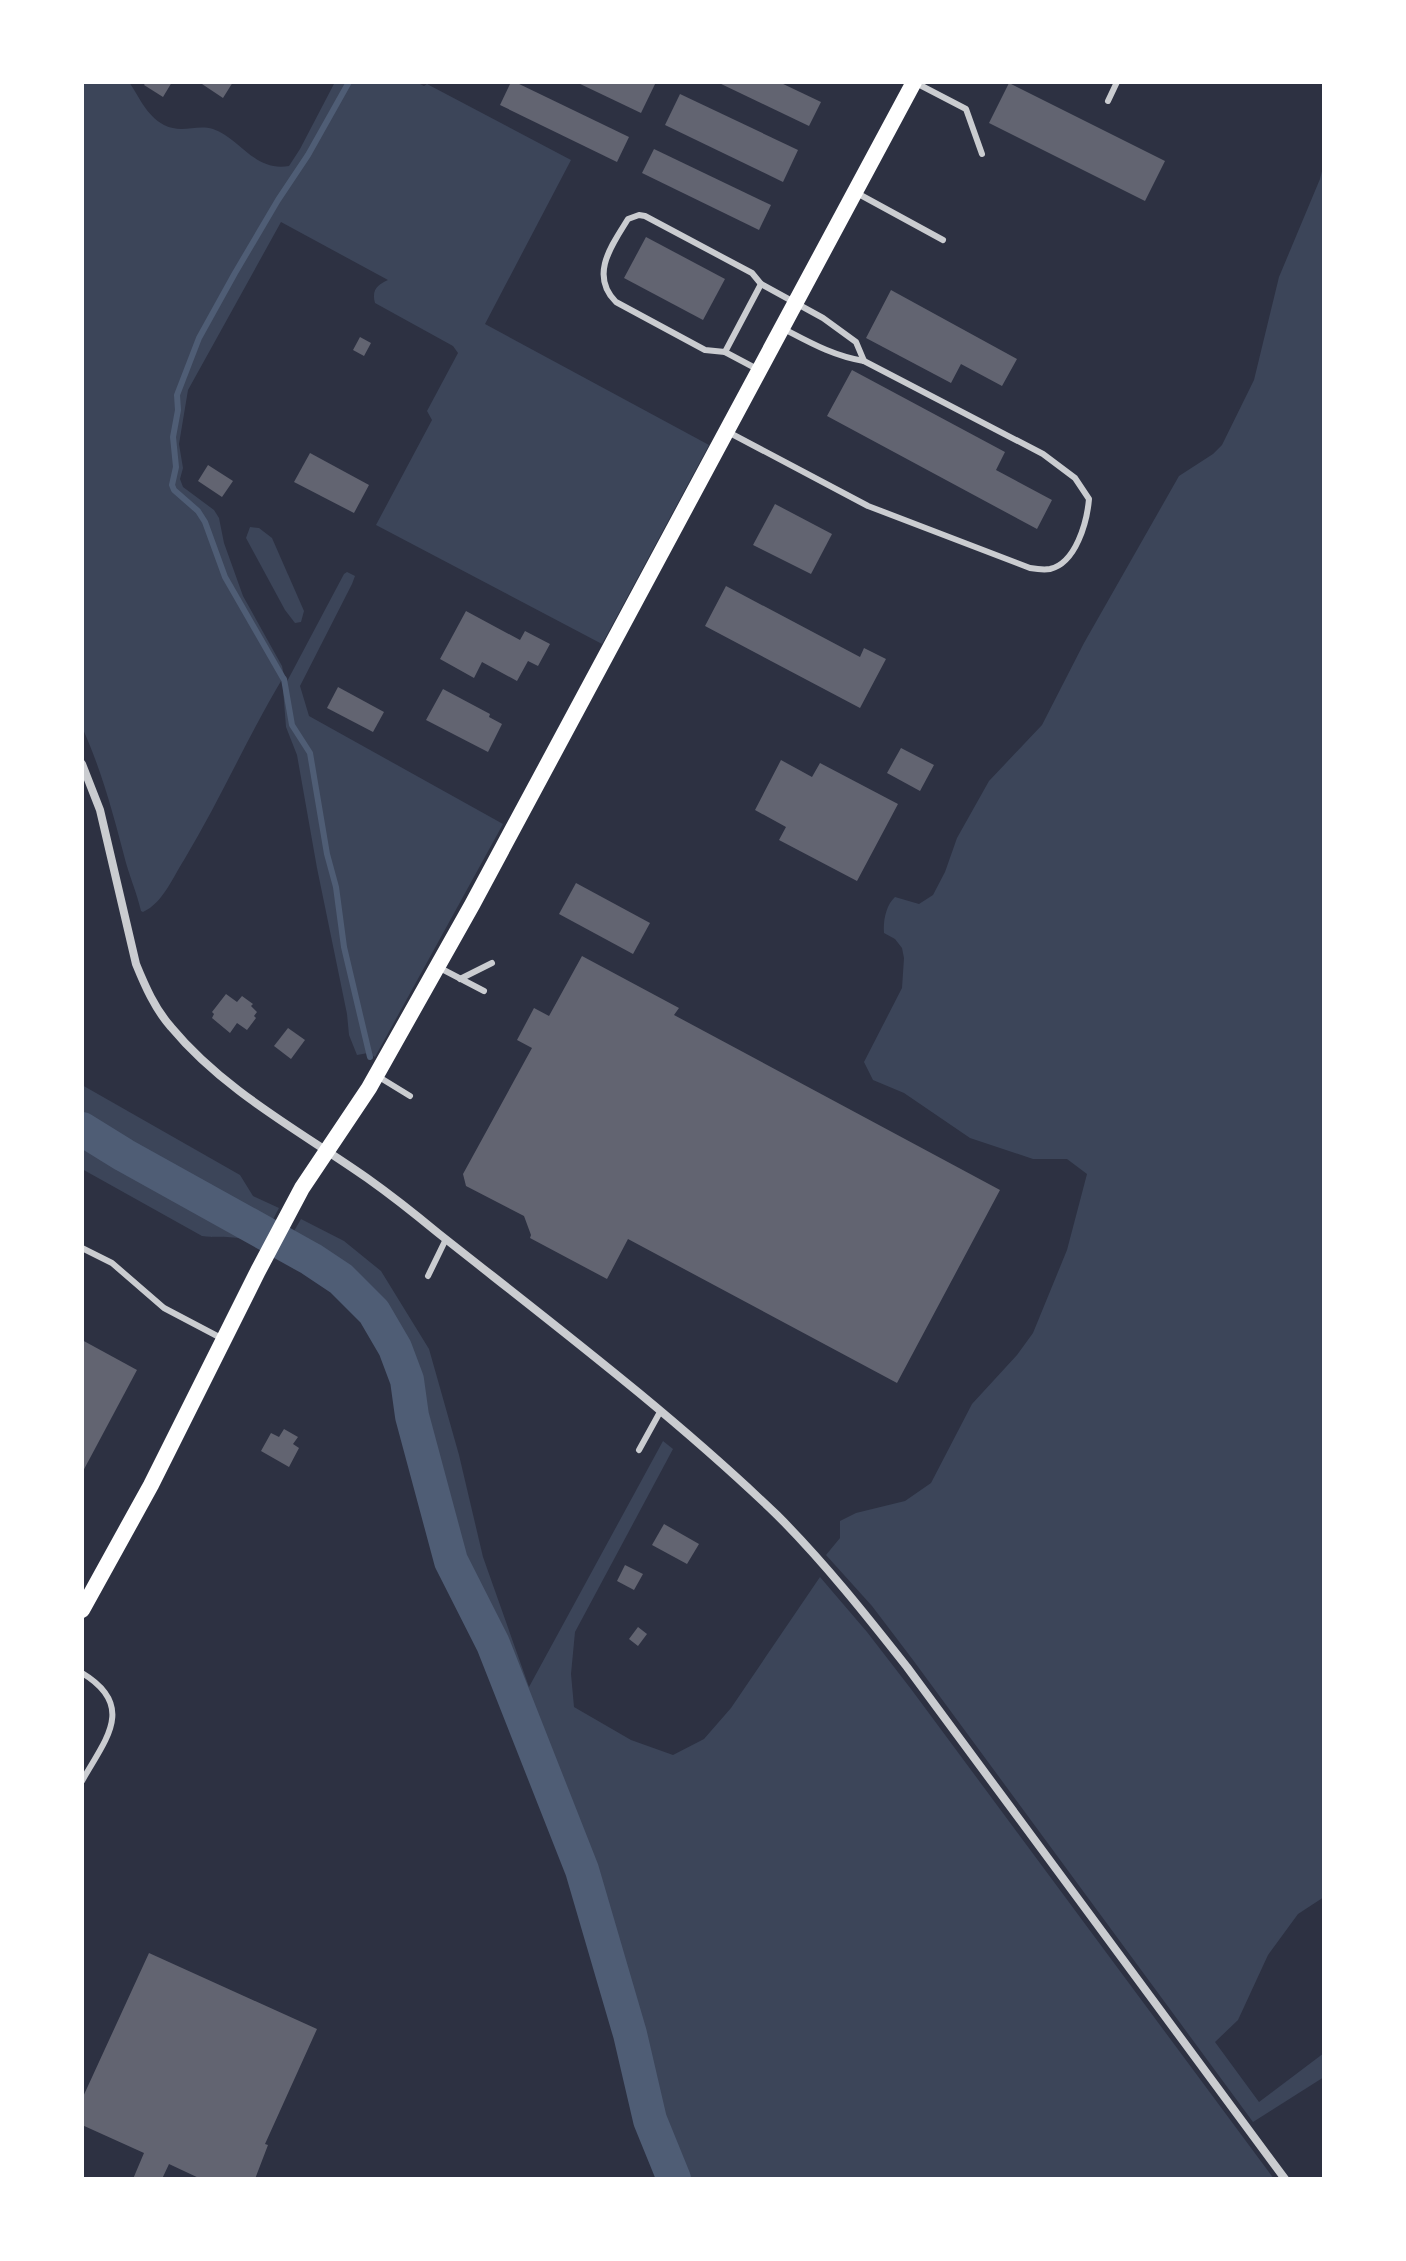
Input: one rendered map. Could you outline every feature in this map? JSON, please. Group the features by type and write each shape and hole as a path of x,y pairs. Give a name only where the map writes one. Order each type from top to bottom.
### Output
{"main road":[{"path":"82,1610 124,1535 298,1197 376,1076 438,967 915,82"}],"street":[{"path":"82,764 100,810 136,964 145,987 170,1026 226,1080 374,1183 446,1239 660,1412 777,1516 870,1620 1285,2179"}],"lane":[{"path":"915,82 966,109 982,154"},
{"path":"1108,101 1117,82"},
{"path":"855,192 943,240"},
{"path":"759,371 725,352 705,350 616,302 606,289 602,276 603,264 628,219 645,216 752,273 761,284 823,318 856,342 864,361"},
{"path":"725,352 761,284"},
{"path":"727,431 868,506 1030,568 1048,569 1066,562 1087,522 1089,499 1075,478 1043,454 864,361 829,353 782,328"},
{"path":"460,979 492,963"},
{"path":"438,967 484,991"},
{"path":"376,1076 410,1096"},
{"path":"428,1276 446,1239"},
{"path":"82,1248 112,1263 164,1308 224,1340"},
{"path":"639,1450 660,1412"},
{"path":"82,1673 101,1688 110,1700 114,1714 112,1727 82,1781"}],"shaded area":[{"path":"82,82 129,82 148,111 164,125 177,129 213,129 257,159 277,167 289,166 335,82 427,84 571,160 485,324 709,445 602,644 376,525 432,420 427,411 458,353 453,346 375,303 375,291 388,280 281,222 188,390 179,444 183,487 214,510 219,518 224,543 243,596 282,666 284,676 171,882 162,896 143,912 102,777 82,727"},
{"path":"1324,163 1324,1897 1298,1914 1268,1955 1238,2020 1215,2042 1259,2102 1324,2053 1324,2077 1253,2122 913,1660 872,1606 826,1555 840,1538 840,1521 856,1513 905,1501 931,1483 972,1404 1033,1333 1067,1250 1087,1174 1067,1159 1033,1159 970,1138 904,1093 873,1080 864,1062 902,988 904,958 902,948 895,939 884,933 887,909 895,897 919,904 933,895 957,838 989,781 1042,725 1084,643 1179,476 1222,445 1254,380 1279,277"},
{"path":"250,527 259,528 272,538 304,611 301,622 295,623 285,610 246,538"},
{"path":"347,572 355,576 352,584 300,686 309,716 503,824 375,1057 368,1053 357,1055 349,1035 297,755 286,727 283,689"},
{"path":"82,1085 240,1175 253,1196 279,1208 259,1246 237,1238 202,1236 82,1169"},
{"path":"301,1219 344,1241 381,1271 429,1349 459,1455 483,1557 529,1687 663,1441 673,1449 575,1632 571,1674 574,1707 631,1740 673,1755 704,1739 731,1708 820,1577 911,1689 1274,2179 674,2179 650,2120 630,2034 582,1870 493,1644 451,1561 412,1416 407,1380 395,1348 374,1312 341,1279 286,1245"}],"building":[{"path":"146,82 172,82 163,97 144,85"},
{"path":"199,82 233,82 223,98"},
{"path":"511,82 629,137 617,162 500,105"},
{"path":"576,82 656,82 641,113"},
{"path":"717,82 779,82 821,102 809,126"},
{"path":"1009,83 1165,161 1145,201 989,123"},
{"path":"680,94 798,150 783,182 665,125"},
{"path":"654,149 771,205 759,230 642,173"},
{"path":"646,237 725,279 703,320 624,278"},
{"path":"891,290 1017,359 1002,386 961,364 951,383 866,338"},
{"path":"360,337 371,343 364,356 353,350"},
{"path":"852,370 1005,452 996,470 1052,500 1037,529 827,416"},
{"path":"310,453 369,485 354,513 294,482"},
{"path":"208,465 233,481 222,497 198,481"},
{"path":"775,504 832,534 811,574 753,545"},
{"path":"726,586 860,657 864,648 886,659 860,708 705,626"},
{"path":"466,611 520,640 525,631 550,644 538,666 528,661 517,681 482,662 474,678 440,659"},
{"path":"338,687 384,712 373,732 327,708"},
{"path":"443,689 490,714 489,717 502,724 488,752 426,720"},
{"path":"901,748 934,765 920,791 887,773"},
{"path":"781,760 812,777 820,763 898,804 857,881 779,840 786,827 755,810"},
{"path":"576,883 650,923 633,954 559,914"},
{"path":"582,956 679,1008 674,1015 1000,1190 897,1383 628,1239 607,1279 530,1238 524,1216 466,1186 463,1174 532,1048 517,1040 534,1008 549,1016"},
{"path":"226,994 237,1002 242,996 253,1004 256,1018 247,1030 237,1023 230,1033 212,1018 212,1012"},
{"path":"288,1028 305,1040 291,1059 274,1046"},
{"path":"82,1340 137,1370 82,1473"},
{"path":"284,1429 298,1437 293,1444 299,1448 289,1467 261,1451 271,1433 279,1437"},
{"path":"664,1524 699,1544 687,1564 652,1545"},
{"path":"625,1565 643,1574 634,1590 617,1581"},
{"path":"638,1627 647,1634 638,1646 629,1639"},
{"path":"149,1953 317,2029 265,2144 268,2145 255,2179 201,2179 169,2164 162,2179 133,2179 144,2153 82,2125 82,2099"}],"waterway":[{"path":"283,678 225,577 205,522 172,485 176,467 173,437 178,410 177,395 199,338 349,82"},
{"path":"284,679 292,725 310,753 327,854 336,887 344,947 370,1057"},
{"path":"82,1129 341,1279 374,1312 395,1348 407,1380 412,1416 451,1561 493,1644 582,1870 630,2034 650,2120 674,2179"}]}
